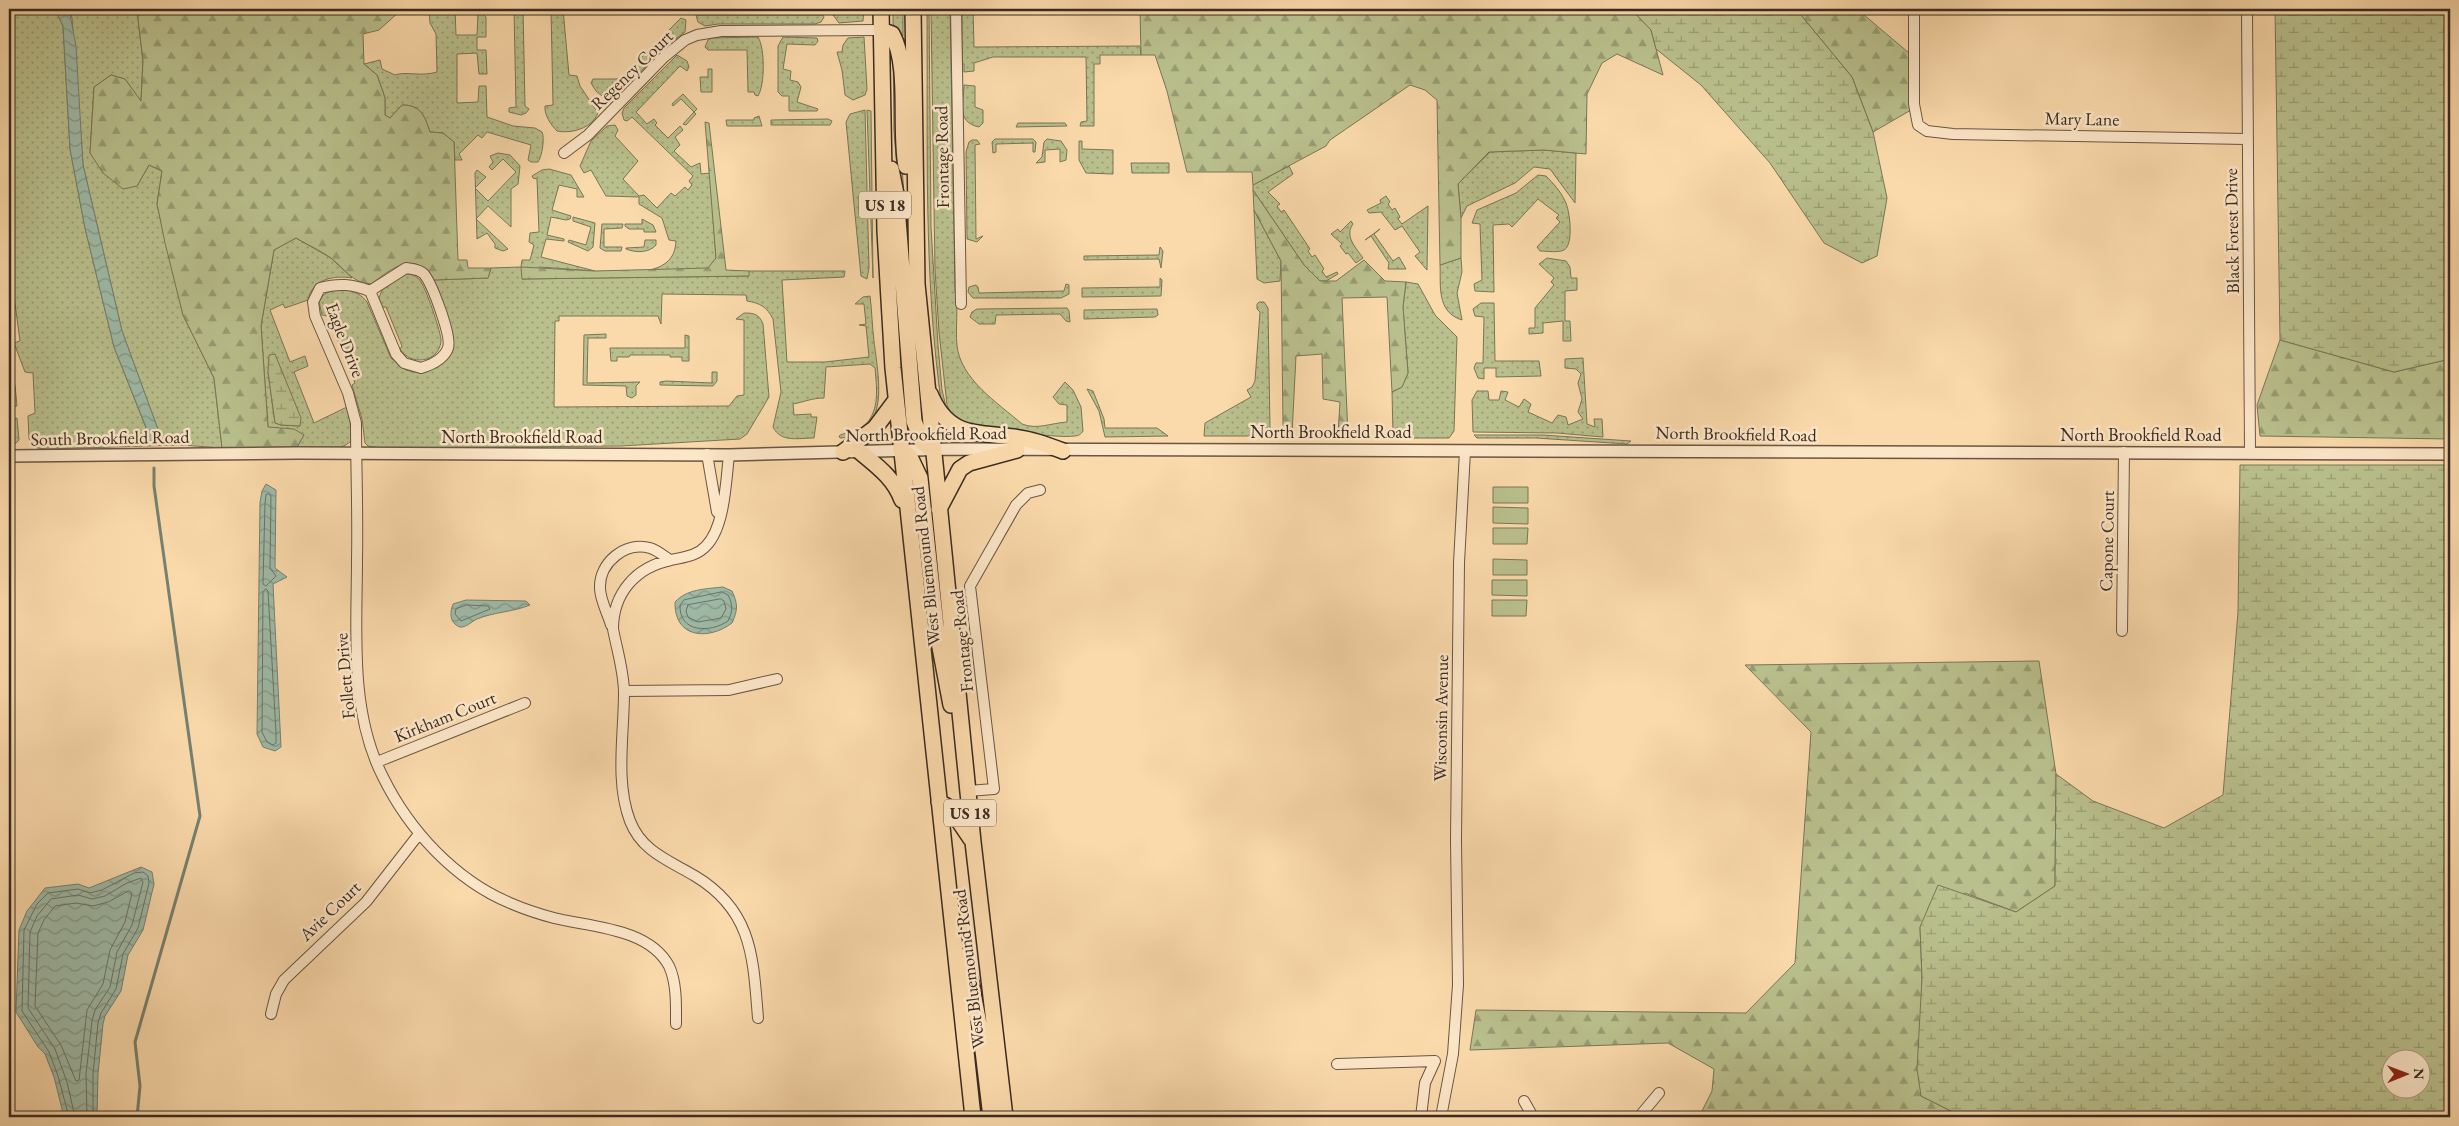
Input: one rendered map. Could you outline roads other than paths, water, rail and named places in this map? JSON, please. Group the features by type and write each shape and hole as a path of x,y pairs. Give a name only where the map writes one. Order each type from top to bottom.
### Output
{"main road":[{"name":"West Bluemound Road","path":"881,9 888,288 896,400 973,1117"},
{"name":"West Bluemound Road","path":"912,9 916,284 973,842 1005,1117"},
{"path":"882,30 892,34 900,55 902,135 914,209"},
{"path":"883,129 896,194 914,421 922,442 932,450"},
{"path":"926,384 938,410 951,425 981,434 1031,440 1063,451"},
{"path":"843,452 875,428 896,400"},
{"path":"901,450 910,457 920,478 936,626 949,697 964,749"},
{"path":"939,509 960,469 969,463 1017,450"},
{"path":"859,451 892,480 908,513"},
{"path":"939,802 950,808 973,842"},
{"path":"954,930 971,983 980,1034 990,1117"}],"street":[{"name":"Frontage Road","path":"956,9 961,304"},
{"name":"Mary Lane","path":"1914,9 1914,104 1918,125 1927,131 1953,134 2247,139"},
{"name":"Black Forest Drive","path":"2247,9 2247,139 2250,224 2250,452"},
{"name":"Regency Court","path":"564,153 588,135 664,57 685,40 697,35 721,31 882,30"},
{"path":"415,269 423,274 437,303 448,338 448,348 439,359 420,368 404,363 396,354 370,291 400,270 415,269"},
{"name":"Eagle Drive","path":"356,454 356,423 348,393 315,316 313,302 320,288 333,284 352,284 370,291"},
{"name":"North Brookfield Road","path":"212,454 729,454 901,450 1567,450 2450,454"},
{"name":"Wisconsin Avenue","path":"1441,1117 1453,1054 1458,985 1456,830 1459,563 1465,451"},
{"name":"Capone Court","path":"2122,631 2124,452"},
{"name":"South Brookfield Road","path":"9,456 212,454"},
{"name":"Follett Drive","path":"356,454 358,684 368,737 382,776 419,834 448,862 476,884 509,903 538,914 624,934 646,942 665,960 671,972 676,1024"},
{"path":"707,454 716,497 717,527"},
{"path":"613,629 615,610 625,586 638,573 650,566 684,558 706,546 717,527 729,454"},
{"name":"Frontage Road","path":"968,791 994,789 970,586 1016,505 1028,493 1040,490"},
{"path":"670,560 651,548 644,547 627,550 617,554 607,563 600,586 613,629 624,690 624,802 630,822 637,834 653,852 714,889 731,907 749,942 758,1018"},
{"path":"624,690 730,690 778,679"},
{"name":"Kirkham Court","path":"377,762 525,702"},
{"name":"Avie Court","path":"271,1014 276,994 284,980 366,902 419,834"},
{"path":"1337,1064 1435,1061 1453,1054"},
{"path":"1435,1061 1450,1070"},
{"path":"1421,1117 1425,1083 1435,1061"},
{"path":"1639,1117 1659,1093"},
{"path":"1524,1100 1533,1117"}],"water":[{"path":"55,9 69,9 76,46 83,165 122,331 160,435 159,441 147,441 146,427 114,347 85,228 70,149 63,26"},
{"path":"266,484 276,490 275,568 287,577 273,584 281,747 275,751 263,747 257,734 260,502 262,491"},
{"path":"723,587 732,591 735,600 736,611 732,623 723,629 703,634 694,633 680,623 676,614 675,602 685,594 697,590"},
{"path":"466,600 526,601 530,605 483,617 460,627 452,620 452,607 453,604"},
{"path":"141,867 152,872 154,884 143,930 128,955 121,991 105,1016 103,1024 98,1074 97,1117 64,1117 54,1077 45,1054 38,1047 16,1012 19,930 27,911 45,888 78,884 89,888"}],"waterway":[{"path":"137,1117 140,1086 135,1042 200,816 154,486 154,468"}]}
